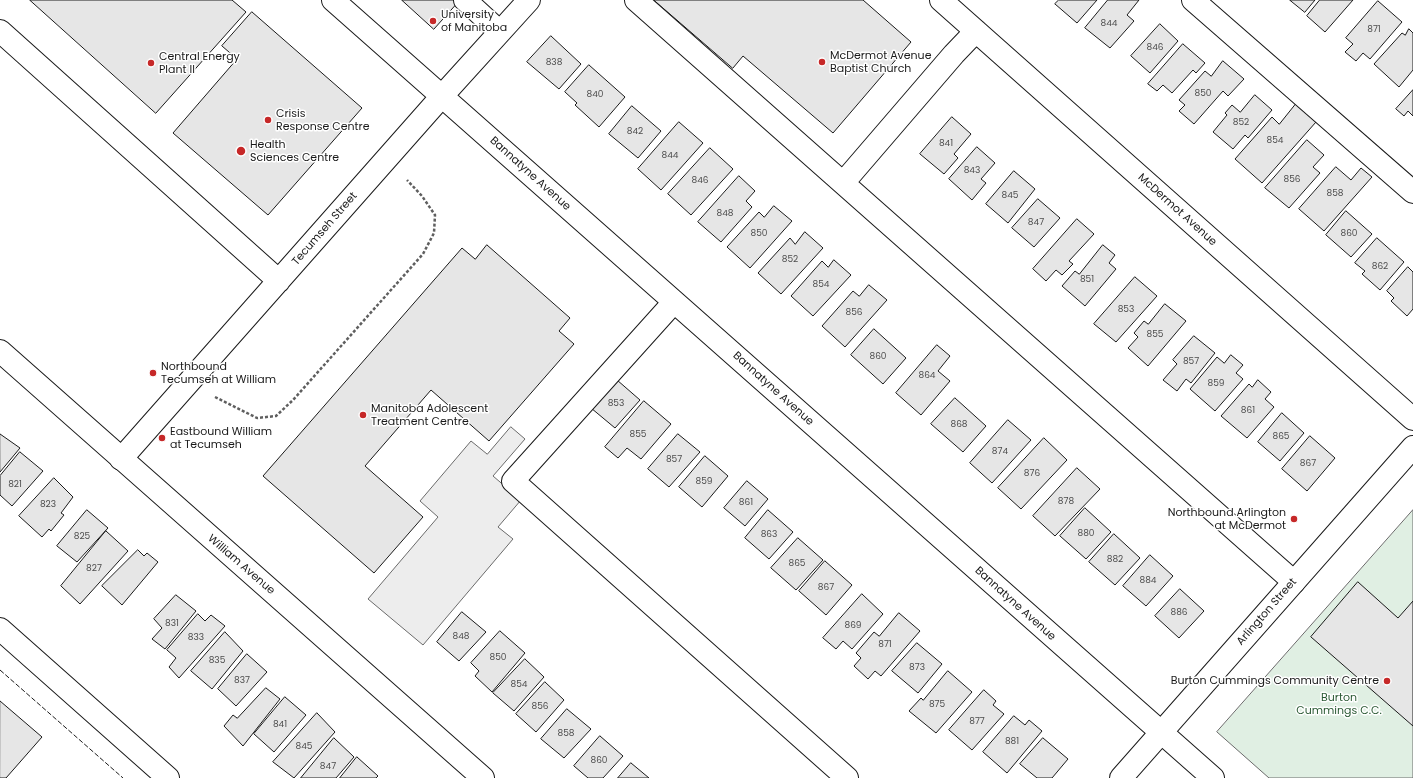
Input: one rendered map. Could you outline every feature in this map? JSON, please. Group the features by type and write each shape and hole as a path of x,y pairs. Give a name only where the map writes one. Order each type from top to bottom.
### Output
{"street":[{"name":"Bannatyne Avenue","path":"333,0 1213,778"},
{"path":"464,0 500,32"},
{"name":"Tecumseh Street","path":"121,459 442,96 529,0"},
{"path":"636,0 1294,582"},
{"name":"McDermot Avenue","path":"941,0 1413,419"},
{"path":"1193,0 1413,192"},
{"path":"0,31 279,280"},
{"path":"843,183 976,31"},
{"path":"674,302 513,481 846,778"},
{"name":"William Avenue","path":"0,351 483,778"},
{"name":"Arlington Street","path":"1121,778 1413,447"},
{"path":"0,629 168,778"}],"path":[{"path":"215,397 257,418 276,416 293,400 423,254 434,233 435,215 422,196 406,180"}],"green space":[{"name":"Burton Cummings C.C.","path":"1413,510 1413,778 1269,778 1217,732"}],"shaded area":[{"path":"511,427 525,439 493,476 521,500 498,527 513,539 423,645 368,599 438,517 420,501 471,441 487,454"}],"building":[{"name":"Central Energy Plant II","path":"30,0 232,0 246,12 156,113"},
{"path":"402,0 460,0 434,29"},
{"name":"McDermot Avenue Baptist Church","path":"654,0 863,0 911,42 833,133 743,56 733,68"},
{"path":"1059,0 1097,0 1077,23 1055,4"},
{"path":"1108,0 1139,0 1127,15 1134,21 1110,48 1085,28"},
{"path":"1290,0 1315,0 1305,12"},
{"path":"1320,0 1353,0 1325,32 1307,16"},
{"path":"1378,1 1402,22 1370,59 1363,53 1356,61 1345,52 1353,44 1346,38"},
{"name":"Crisis Response Centre","path":"252,12 362,108 268,215 173,133 237,59 222,46"},
{"path":"1160,24 1178,41 1150,73 1131,56"},
{"path":"1409,29 1413,33 1413,70 1399,87 1374,64 1402,33 1405,35"},
{"path":"551,36 581,64 559,89 527,62"},
{"path":"1183,44 1205,63 1196,73 1193,70 1172,93 1163,85 1157,91 1148,84"},
{"path":"1223,61 1244,79 1228,96 1223,91 1194,124 1179,111 1185,105 1179,100 1205,71 1211,76"},
{"path":"589,65 625,97 599,127 575,105 577,103 565,92"},
{"path":"1413,90 1413,116 1408,111 1404,116 1396,109"},
{"path":"1255,95 1272,110 1248,138 1245,135 1233,149 1213,132 1227,115 1225,113 1232,105 1240,112"},
{"path":"1296,104 1316,122 1262,183 1235,159 1272,117 1279,124"},
{"path":"632,106 661,131 638,158 609,134"},
{"path":"952,117 971,134 954,154 958,158 944,174 920,154"},
{"path":"679,122 703,143 661,190 638,169"},
{"path":"1307,140 1324,155 1313,167 1320,173 1289,208 1265,188"},
{"path":"977,147 995,163 981,179 986,183 972,200 949,179"},
{"path":"710,148 733,169 691,215 668,194"},
{"path":"1336,167 1351,180 1361,168 1372,177 1324,231 1299,209"},
{"path":"1014,171 1035,189 1008,223 986,204"},
{"path":"739,176 755,191 746,201 752,207 721,242 698,222"},
{"path":"1038,199 1060,218 1034,247 1012,228"},
{"path":"774,206 792,221 750,268 727,247 759,212 764,217"},
{"path":"1346,211 1372,234 1351,257 1326,235"},
{"path":"1077,219 1094,234 1069,261 1073,264 1062,275 1056,270 1046,281 1033,269"},
{"path":"805,232 823,248 781,294 758,273 790,238 795,244"},
{"path":"1377,238 1404,262 1380,290 1362,274 1365,271 1355,263"},
{"name":"Manitoba Adolescent Treatment Centre","path":"487,245 570,318 559,331 574,344 489,441 431,390 365,466 423,517 374,573 263,476 462,248 475,259"},
{"path":"1103,245 1115,255 1109,263 1116,269 1085,306 1062,286 1075,271 1079,274"},
{"path":"834,260 851,275 813,316 791,296 822,261 828,267"},
{"path":"1408,267 1413,272 1413,309 1407,316 1391,301 1394,298 1387,291"},
{"path":"1135,277 1157,296 1116,342 1094,324"},
{"path":"869,285 887,300 845,347 822,326 853,291 859,296"},
{"path":"1165,304 1186,321 1148,366 1128,348 1138,337 1134,333 1144,321 1148,324"},
{"path":"874,329 906,358 883,384 851,355"},
{"path":"1194,336 1215,353 1191,383 1186,379 1177,391 1163,380 1177,364 1173,360"},
{"path":"937,345 950,356 938,371 950,381 921,415 896,393"},
{"path":"1231,355 1243,365 1236,373 1243,379 1215,411 1190,389 1217,357 1224,363"},
{"path":"617,380 640,400 615,428 591,408"},
{"path":"1258,380 1271,392 1265,399 1274,407 1247,438 1221,416 1249,384 1252,387"},
{"path":"955,398 986,426 963,452 931,424"},
{"path":"644,401 671,424 641,459 627,448 618,458 605,447"},
{"path":"1282,413 1304,433 1280,461 1258,442"},
{"path":"1008,420 1031,440 992,483 970,463"},
{"path":"0,434 20,448 0,472"},
{"path":"678,434 700,452 669,487 648,469"},
{"path":"1310,436 1335,458 1307,491 1282,469"},
{"path":"1044,438 1067,460 1021,509 998,488"},
{"path":"20,452 43,471 12,506 0,495 0,476"},
{"path":"705,456 728,476 702,507 679,487"},
{"path":"1077,468 1100,489 1055,536 1033,516"},
{"path":"54,478 73,497 61,513 64,515 51,531 49,529 42,537 19,516"},
{"path":"747,481 768,499 745,526 724,508"},
{"path":"1085,508 1111,532 1086,559 1060,536"},
{"path":"87,510 108,528 77,562 57,546"},
{"path":"768,510 793,532 769,559 745,538"},
{"path":"106,531 128,551 80,604 61,586"},
{"path":"1114,534 1140,558 1115,585 1089,562"},
{"path":"798,538 823,560 796,590 771,568"},
{"path":"138,550 144,556 147,553 158,562 122,605 102,586"},
{"path":"1150,555 1173,576 1146,606 1123,586"},
{"path":"825,561 852,585 826,615 799,591"},
{"name":"Burton Cummings Community Centre","path":"1358,582 1398,618 1413,601 1413,726 1311,637"},
{"path":"1180,589 1204,611 1179,638 1155,616"},
{"path":"862,594 883,614 852,649 843,641 836,649 823,638"},
{"path":"176,595 196,611 165,649 152,639 162,628 154,619"},
{"path":"462,612 486,632 459,661 437,642"},
{"path":"899,613 920,631 881,676 875,671 868,679 854,666 861,658 856,653 874,632 879,636"},
{"path":"198,614 205,621 211,615 225,626 179,678 169,667 176,658 167,650"},
{"path":"500,631 525,653 492,692 475,676 479,671 471,663"},
{"path":"225,632 243,651 212,689 191,671"},
{"path":"917,643 942,664 918,693 892,671"},
{"path":"247,654 267,672 236,706 218,689"},
{"path":"525,659 544,677 514,711 493,693"},
{"path":"948,671 972,692 936,733 909,711 921,698 923,700"},
{"path":"545,682 564,700 536,732 516,714"},
{"path":"266,688 280,699 243,746 224,726 233,715 237,718"},
{"path":"984,690 996,701 993,705 1004,714 972,750 949,730"},
{"path":"285,697 306,715 274,752 254,734"},
{"path":"0,701 42,737 6,778 0,778"},
{"path":"567,709 591,729 564,758 541,739"},
{"path":"317,713 335,732 294,778 273,762"},
{"path":"1014,716 1025,725 1029,720 1042,731 1007,773 983,752"},
{"path":"600,736 623,756 603,778 588,778 574,766"},
{"path":"334,738 354,757 336,778 301,778"},
{"path":"1043,738 1068,759 1052,778 1037,778 1020,764"},
{"path":"357,757 378,776 376,778 340,778"},
{"path":"631,763 649,778 618,778"}],"fence":[{"path":"0,670 123,778"}],"place":[{"name":"University of Manitoba","path":"433,21"},
{"name":"McDermot Avenue Baptist Church","path":"822,62"},
{"name":"Central Energy Plant II","path":"151,63"},
{"name":"Crisis Response Centre","path":"268,120"},
{"name":"Health Sciences Centre","path":"241,151"},
{"name":"Northbound Tecumseh at William","path":"153,373"},
{"name":"Manitoba Adolescent Treatment Centre","path":"363,415"},
{"name":"Eastbound William at Tecumseh","path":"162,438"},
{"name":"Northbound Arlington at McDermot","path":"1294,519"},
{"name":"Burton Cummings Community Centre","path":"1387,681"}]}
